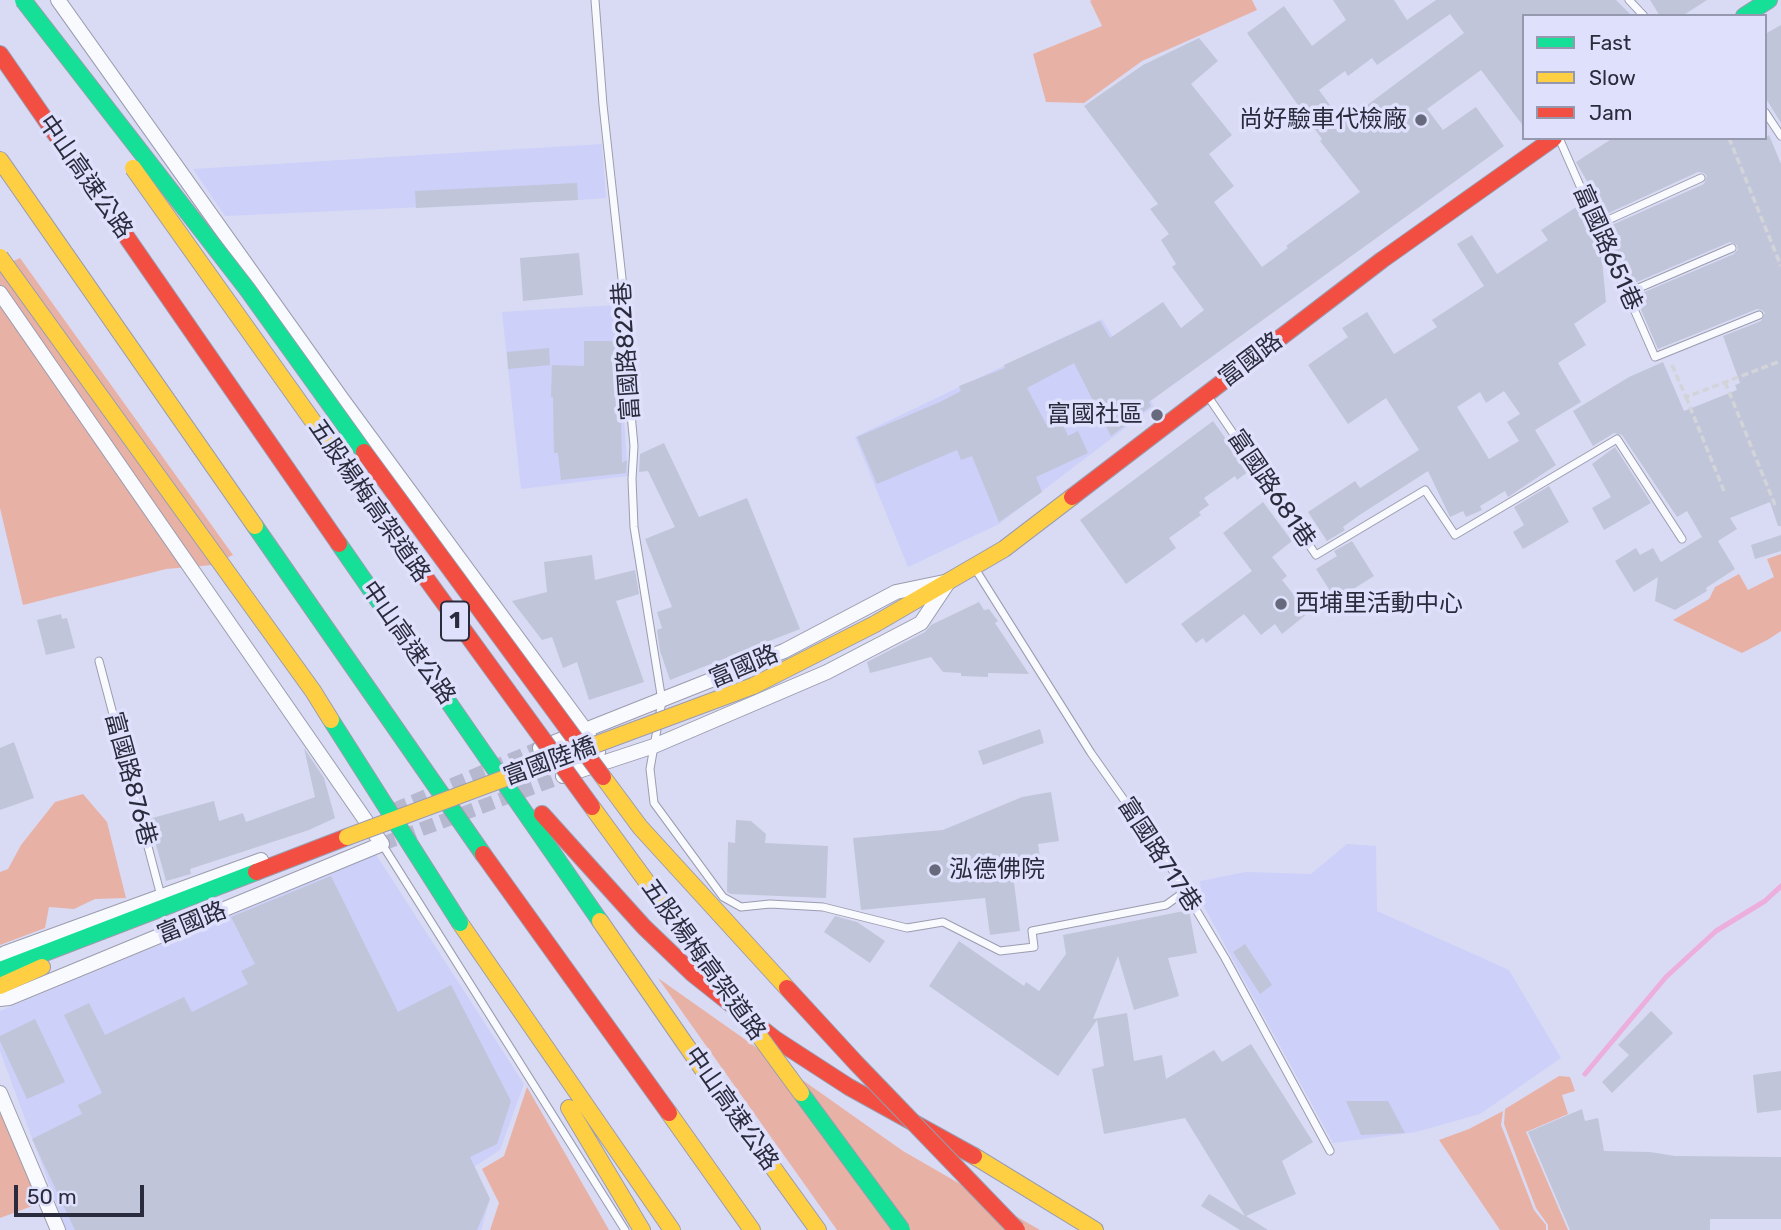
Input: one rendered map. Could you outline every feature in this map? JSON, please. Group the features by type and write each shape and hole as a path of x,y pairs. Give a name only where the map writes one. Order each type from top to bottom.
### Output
{"main road":[{"name":"五股楊梅高架道路","path":"23,0 123,153 429,584 902,1230"},
{"path":"23,0 247,289 457,582 640,827 856,1063 1017,1230"},
{"path":"1747,14 1769,0"},
{"name":"中山高速公路","path":"0,54 715,1087 818,1230"},
{"name":"富國路","path":"753,686 813,657 1004,549 1382,260 1553,140"},
{"path":"0,160 513,896 752,1230"},
{"path":"0,257 313,691 460,923 642,1230"},
{"name":"富國陸橋","path":"347,837 753,686"},
{"path":"478,744 644,927 693,974 775,1039 849,1087 988,1164 1095,1230"},
{"name":"富國路","path":"0,970 347,837"},
{"name":"富國路","path":"0,986 267,869"},
{"path":"513,896 734,1230"},
{"path":"460,923 672,1230"}],"street":[{"path":"58,0 350,410 586,731 604,762"},
{"path":"0,293 383,844"},
{"name":"富國路","path":"537,749 784,651 895,593 949,582"},
{"name":"富國路","path":"558,778 654,746 827,672 921,623 949,582"},
{"name":"富國路","path":"0,958 5,953 368,821"},
{"name":"富國路","path":"0,999 9,998 383,844"},
{"path":"0,1093 58,1230"}],"lane":[{"name":"富國路822巷","path":"595,0 602,94 627,324 627,371 634,446 634,527 662,701 650,769 654,803 723,897 741,907 770,904 823,907 907,928 943,922 1000,951 1034,947 1032,931 1167,905 1184,892"},
{"path":"1629,0 1642,14"},
{"path":"1767,115 1781,136"},
{"name":"富國路651巷","path":"1557,140 1655,357 1759,315"},
{"path":"1597,225 1701,178"},
{"path":"1627,293 1732,248"},
{"name":"富國路681巷","path":"1206,395 1316,555 1425,490 1455,535 1617,439 1682,539"},
{"name":"富國路717巷","path":"974,567 1091,753 1166,858 1225,958 1330,1151"},
{"name":"富國路876巷","path":"99,661 161,896"},
{"path":"383,844 625,1230"}],"path":[{"path":"1730,140 1781,265"},
{"path":"1686,397 1781,360"},
{"path":"1672,365 1724,491"},
{"path":"1725,382 1775,505"}],"shaded area":[{"path":"1252,0 1257,10 1142,61 1084,103 1046,102 1033,54 1102,26 1090,1"},
{"path":"602,144 606,198 578,200 225,216 193,169"},
{"path":"20,258 233,555 212,565 166,569 23,605 0,508 0,267"},
{"path":"616,305 628,476 521,489 502,312"},
{"path":"1102,319 1154,406 999,524 908,567 855,437"},
{"path":"1781,554 1781,631 1769,639 1742,653 1673,620 1709,599 1715,587 1739,574 1748,590 1774,577 1767,559"},
{"path":"83,794 107,822 126,898 95,899 74,909 49,907 45,928 0,945 0,872 8,869 21,845 55,802"},
{"path":"1347,844 1376,846 1377,911 1509,970 1561,1058 1480,1114 1416,1132 1333,1143 1202,903 1200,881 1246,872 1311,874"},
{"path":"375,853 524,1084 500,1150 474,1167 490,1199 481,1230 66,1230 0,1051 0,1011 295,889"},
{"path":"658,978 903,1151 1040,1230 837,1230"},
{"path":"1559,1076 1570,1077 1575,1091 1562,1095 1568,1114 1526,1132 1568,1230 1548,1230 1548,1225 1536,1208 1504,1124 1505,1109"},
{"path":"527,1087 609,1230 490,1230 499,1203 482,1169 504,1156"},
{"path":"0,1108 43,1202 0,1218"},
{"path":"1503,1111 1501,1125 1534,1210 1546,1225 1546,1230 1500,1230 1439,1140 1469,1129"}],"building":[{"path":"1333,0 1394,0 1407,20 1436,0 1616,0 1630,14 1522,14 1522,124 1481,70 1427,109 1443,130 1476,107 1504,146 1149,402 1151,406 1111,436 1074,363 1027,388 1046,424 1060,418 1068,436 1078,431 1088,453 1036,477 1042,492 999,522 972,456 961,460 957,450 877,484 857,437 940,402 961,391 959,386 1005,368 1004,365 1100,321 1110,338 1163,302 1181,328 1204,310 1172,267 1176,264 1161,240 1169,234 1150,209 1158,204 1084,106 1143,65 1199,38 1218,61 1191,84 1232,135 1209,154 1234,186 1214,202 1262,267 1360,192 1320,141 1322,139 1247,33 1284,6 1312,46 1346,20","holes":["1450,14 1464,33 1343,123 1319,90 1345,71 1348,76 1372,58 1377,65"]},
{"path":"1650,0 1707,0 1685,14 1659,14"},
{"path":"1781,25 1781,123 1767,100 1767,33"},
{"path":"1769,135 1781,164 1781,526 1778,526 1770,502 1730,518 1737,529 1718,541 1735,569 1706,588 1707,591 1675,610 1655,601 1658,577 1634,592 1615,561 1636,548 1640,555 1653,548 1661,562 1702,537 1687,511 1677,517 1622,435 1614,433 1593,446 1573,411 1629,377 1663,362 1684,411 1737,390 1735,385 1740,383 1723,336 1761,321 1765,313 1757,309 1658,349 1635,296 1734,254 1738,249 1737,245 1730,242 1630,285 1605,228 1704,184 1707,176 1698,172 1600,217 1586,184 1588,183 1576,162 1610,140 1767,140"},
{"path":"577,183 578,200 416,208 415,191"},
{"path":"1581,204 1601,249 1606,302 1574,324 1586,345 1558,363 1581,402 1535,430 1556,465 1508,497 1505,491 1480,506 1482,510 1466,517 1463,511 1450,517 1428,471 1358,516 1343,527 1345,530 1327,541 1308,512 1355,481 1360,488 1419,450 1386,398 1348,424 1308,365 1348,337 1342,328 1367,312 1394,354 1437,327 1432,320 1484,286 1457,244 1472,235 1497,274 1548,240 1541,230","holes":["1504,391 1520,414 1507,422 1519,441 1489,459 1457,407 1480,392 1486,403"]},
{"path":"579,253 583,295 523,301 520,258"},
{"path":"584,341 616,341 616,367 619,367 617,419 621,419 622,463 627,460 626,473 561,480 558,453 554,453 552,365 584,366"},
{"path":"549,348 550,365 508,369 507,352"},
{"path":"1213,421 1249,471 1237,480 1235,476 1204,498 1209,505 1199,512 1201,515 1169,538 1176,548 1126,584 1080,520"},
{"path":"664,443 699,517 747,498 800,629 670,680 660,651 657,630 662,628 657,612 672,607 645,539 675,527 648,471 639,472 640,454"},
{"path":"1615,447 1651,503 1604,530 1592,508 1611,497 1592,464"},
{"path":"1549,486 1569,522 1523,549 1513,532 1524,525 1514,507"},
{"path":"1263,502 1292,541 1272,557 1287,576 1282,580 1308,613 1282,634 1275,624 1261,635 1244,614 1206,643 1203,638 1196,643 1181,624 1252,571 1223,533"},
{"path":"1781,535 1781,551 1755,559 1751,545"},
{"path":"1352,541 1374,576 1336,600 1316,569 1337,556 1334,551"},
{"path":"592,555 595,580 635,570 639,594 616,601 644,682 589,700 577,662 563,668 552,637 542,640 512,601 547,592 544,562"},
{"path":"979,602 984,610 989,609 998,621 995,623 1029,674 988,673 988,677 961,676 961,673 943,672 931,657 870,673 867,662 925,632 931,625"},
{"path":"61,614 62,619 67,618 75,648 46,655 37,620"},
{"path":"1040,729 1044,743 983,765 978,751"},
{"path":"14,742 34,798 0,810 0,748"},
{"path":"304,748 324,778 335,818 309,830 190,869 191,874 166,881 149,819 214,801 219,821 243,813 246,822 315,797"},
{"path":"1051,792 1059,841 1038,844 1042,870 1013,874 1020,931 990,935 985,898 861,910 853,838 943,830 1022,797"},
{"path":"736,820 751,821 766,834 765,843 828,846 826,898 727,892 728,842 735,843"},
{"path":"331,876 398,1012 451,985 511,1101 497,1144 470,1157 490,1199 477,1230 75,1230 32,1139 82,1114 78,1105 102,1093 64,1015 89,1003 105,1035 184,997 192,1012 248,984 241,971 255,964 231,917"},
{"path":"1189,910 1197,953 1168,958 1179,996 1134,1010 1118,956 1093,1019 1127,1013 1134,1061 1162,1055 1166,1079 1214,1050 1222,1062 1251,1044 1313,1142 1282,1161 1296,1194 1246,1216 1268,1230 1240,1230 1201,1206 1209,1194 1245,1216 1185,1118 1104,1134 1092,1069 1104,1066 1097,1020 1058,1076 929,986 959,941 1024,986 1026,982 1039,991 1066,954 1063,935"},
{"path":"835,916 857,922 885,941 870,963 824,932"},
{"path":"1245,944 1272,985 1260,994 1233,952"},
{"path":"1651,1011 1673,1033 1612,1093 1602,1082 1629,1055 1618,1045"},
{"path":"35,1019 65,1082 27,1099 0,1036"},
{"path":"1781,1071 1781,1110 1757,1113 1753,1075"},
{"path":"1346,1101 1388,1101 1405,1133 1361,1135"},
{"path":"1582,1109 1585,1121 1598,1118 1604,1151 1650,1152 1675,1156 1781,1157 1781,1219 1710,1219 1710,1230 1570,1230 1528,1132"}],"waterway":[{"path":"1585,1074 1666,977 1716,931 1765,901 1781,886"}],"tunnel":[{"path":"394,810 537,749"},
{"path":"382,844 558,778"}],"traffic: fast":[{"path":"23,0 247,289 364,452"},
{"path":"1747,14 1769,0"},
{"path":"255,526 483,854"},
{"path":"339,544 600,921"},
{"path":"331,720 460,923"},
{"path":"0,970 256,872"},
{"path":"801,1093 902,1230"}],"traffic: slow":[{"path":"0,160 255,526"},
{"path":"133,168 354,479"},
{"path":"0,257 313,691 331,720"},
{"path":"753,686 875,624 1004,549 1072,497"},
{"path":"347,837 753,686"},
{"path":"603,777 640,827 787,988"},
{"path":"592,807 801,1093"},
{"path":"600,921 818,1230"},
{"path":"460,923 672,1230"},
{"path":"0,986 42,967"},
{"path":"569,1108 642,1230"},
{"path":"669,1113 752,1230"},
{"path":"974,1156 1095,1230"}],"traffic: jam":[{"path":"0,54 339,544"},
{"path":"1072,497 1382,260 1551,140"},
{"path":"364,452 603,777"},
{"path":"354,479 592,807"},
{"path":"542,814 644,927 693,974 775,1039 849,1087 974,1156"},
{"path":"256,872 347,837"},
{"path":"483,854 669,1113"},
{"path":"787,988 1017,1230"}],"place":[{"name":"尚好驗車代檢廠","path":"1421,120"},
{"name":"富國社區","path":"1157,415"},
{"name":"西埔里活動中心","path":"1281,604"},
{"name":"泓德佛院","path":"935,870"}]}
